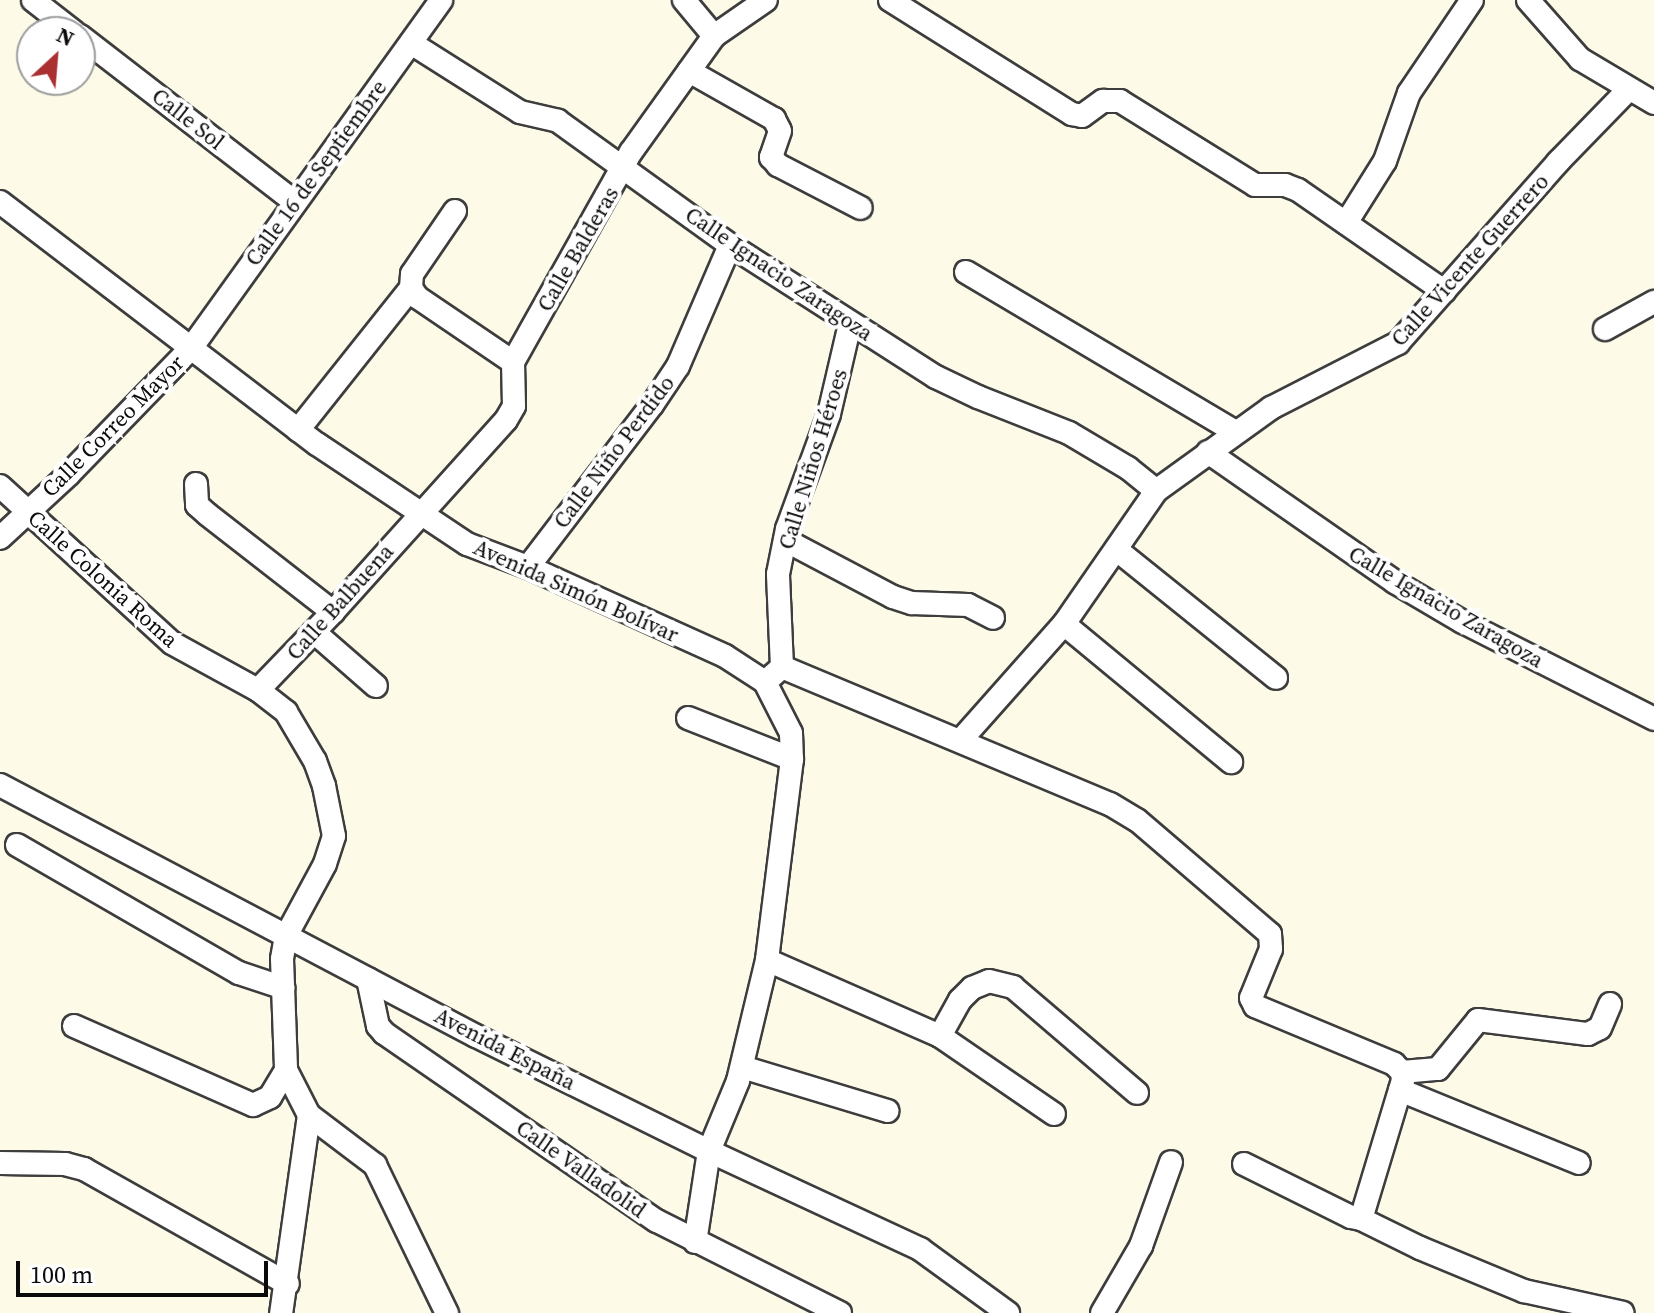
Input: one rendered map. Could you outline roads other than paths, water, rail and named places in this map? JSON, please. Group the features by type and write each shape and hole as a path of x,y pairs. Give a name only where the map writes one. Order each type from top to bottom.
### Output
{"street":[{"path":"33,0 54,16"},
{"name":"Calle 16 de Septiembre","path":"192,347 441,0"},
{"path":"684,0 714,36"},
{"name":"Calle Balderas","path":"513,362 631,152 714,36 766,0"},
{"path":"890,0 1072,114 1082,116 1103,101 1120,101 1255,185 1285,185 1298,190 1444,291"},
{"path":"1346,223 1385,161 1409,93 1472,0"},
{"path":"1528,0 1580,59 1654,103"},
{"name":"Calle Ignacio Zaragoza","path":"411,43 520,112 558,121 730,245 850,324 959,388 1069,433 1128,468 1156,491"},
{"name":"Calle Sol","path":"96,48 295,202"},
{"path":"689,71 774,119 780,131 771,157 778,165 861,208"},
{"name":"Calle Vicente Guerrero","path":"960,741 1064,624 1156,491 1235,432 1329,376 1381,354 1398,343 1628,90"},
{"name":"Avenida Simón Bolívar","path":"0,202 298,430 467,544 528,567 725,656 960,741 1110,804 1137,820 1270,934 1271,949 1251,998 1255,1006 1394,1064 1401,1081"},
{"path":"298,430 411,288 412,274 455,211"},
{"name":"Calle Niño Perdido","path":"528,567 652,405 678,366 730,245"},
{"path":"966,272 1235,432"},
{"path":"411,288 417,297 513,362 514,406 506,420 420,513"},
{"path":"1605,329 1654,302"},
{"name":"Calle Niños Héroes","path":"774,675 778,574 785,540 829,414 850,324"},
{"name":"Calle Correo Mayor","path":"0,538 69,474 192,347"},
{"name":"Calle Ignacio Zaragoza","path":"1208,452 1395,582 1463,622 1654,719"},
{"path":"196,484 197,505 333,612"},
{"name":"Calle Colonia Roma","path":"0,486 172,643 258,690 286,712 315,761 334,836 325,864 286,936"},
{"name":"Calle Balbuena","path":"258,690 333,612 420,513"},
{"path":"785,540 893,597 912,603 968,605 993,618"},
{"path":"1117,550 1276,678"},
{"path":"1064,624 1231,762"},
{"path":"314,632 376,686"},
{"name":"Avenida Simón Bolívar","path":"695,1242 709,1151 742,1067 767,960 792,759 791,733 774,675"},
{"path":"688,718 792,759"},
{"name":"Avenida España","path":"0,785 368,979 709,1151 920,1249 1008,1313"},
{"path":"17,845 239,973 284,988"},
{"path":"286,936 286,1070 309,1115 375,1165 447,1313"},
{"path":"767,960 940,1036 1054,1114"},
{"name":"Calle Valladolid","path":"368,979 378,1026 384,1033 657,1221 840,1313"},
{"path":"940,1036 960,1000 972,988 989,981 1013,987 1137,1093"},
{"path":"1401,1081 1438,1069 1478,1020 1588,1034 1600,1028 1610,1004"},
{"path":"74,1026 253,1105 270,1097 286,1070"},
{"path":"742,1067 888,1111"},
{"path":"1401,1081 1579,1163"},
{"path":"1361,1219 1401,1081"},
{"path":"281,1313 288,1284 309,1115"},
{"path":"1102,1313 1141,1246 1171,1162"},
{"path":"0,1163 65,1164 84,1169 288,1284"},
{"path":"1244,1164 1351,1217 1361,1219 1371,1227 1524,1291 1623,1313"}]}
